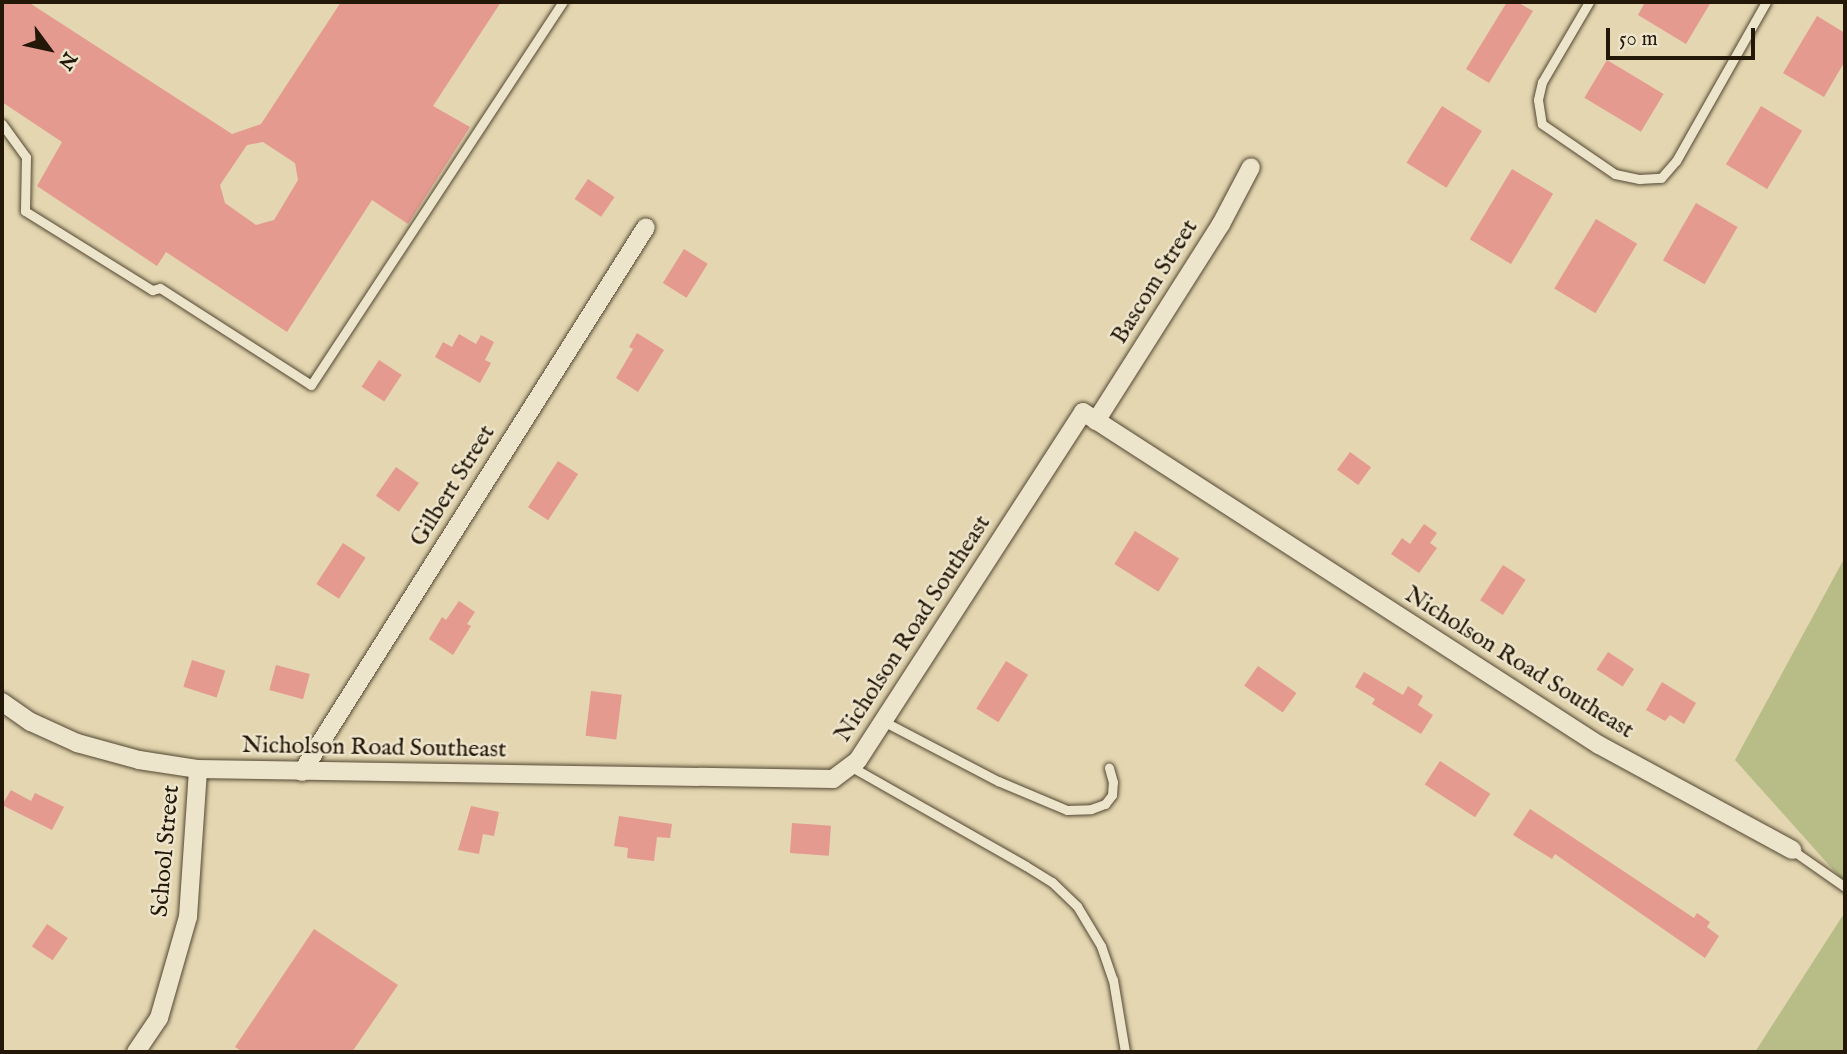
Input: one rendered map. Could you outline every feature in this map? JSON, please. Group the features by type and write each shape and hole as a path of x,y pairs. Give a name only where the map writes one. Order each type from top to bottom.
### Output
{"street":[{"name":"Bascom Street","path":"1096,421 1221,224 1251,167"},
{"name":"Gilbert Street","path":"302,772 646,227"},
{"name":"Nicholson Road Southeast","path":"2,702 31,722 78,743 139,760 198,769 833,779 858,760 1083,412 1600,745 1792,850"},
{"name":"School Street","path":"136,1052 159,1018 188,917 198,769"}],"lane":[{"path":"2,124 26,157 25,211 152,290 160,288 311,384 563,2"},
{"path":"1589,2 1542,82 1538,100 1542,124 1615,174 1639,179 1661,178 1676,161 1766,2"},
{"path":"883,721 998,781 1067,810 1091,808 1105,803 1112,795 1110,768"},
{"path":"850,766 1027,866 1052,882 1077,906 1101,946 1113,980 1125,1052"},
{"path":"1792,850 1845,887"}],"green space":[{"path":"1845,557 1845,883 1735,760"},
{"path":"1845,912 1845,1052 1755,1052"}],"building":[{"path":"2,2 28,2 232,134 261,124 341,2 501,2 433,106 470,127 408,224 372,200 287,332 166,252 157,266 37,186 62,142 2,102","holes":["263,142 295,163 298,180 274,220 256,225 225,203 220,185 247,145"]},
{"path":"1507,2 1517,2 1533,11 1489,83 1466,69"},
{"path":"1645,2 1711,2 1686,44 1638,15"},
{"path":"1817,16 1845,33 1845,61 1824,97 1783,73"},
{"path":"1607,60 1664,94 1641,132 1584,98"},
{"path":"1442,106 1482,131 1446,188 1406,163"},
{"path":"1761,106 1802,131 1767,189 1726,164"},
{"path":"1512,169 1553,194 1511,264 1470,239"},
{"path":"588,179 615,197 601,217 575,199"},
{"path":"1696,203 1738,227 1705,284 1663,260"},
{"path":"1596,219 1637,244 1595,313 1554,288"},
{"path":"684,249 708,264 687,298 663,283"},
{"path":"637,333 664,350 638,392 616,378 633,349 629,347"},
{"path":"459,334 476,344 481,335 494,342 485,360 491,363 480,383 435,357 443,342 452,347"},
{"path":"379,360 402,375 384,402 362,387"},
{"path":"1350,452 1371,467 1358,485 1337,470"},
{"path":"558,461 578,474 548,520 528,507"},
{"path":"396,467 419,483 399,512 376,496"},
{"path":"1424,524 1437,533 1430,543 1437,548 1419,573 1391,554 1402,538 1410,544"},
{"path":"1135,531 1179,559 1158,592 1114,564"},
{"path":"343,543 366,558 339,599 316,584"},
{"path":"1503,565 1526,580 1503,615 1480,600"},
{"path":"459,601 475,612 467,624 471,626 453,655 429,639 442,617 446,620"},
{"path":"1608,652 1634,669 1623,686 1597,670"},
{"path":"192,660 225,671 217,697 183,687"},
{"path":"1006,661 1028,675 998,722 976,708"},
{"path":"276,665 310,674 303,699 269,690"},
{"path":"1258,666 1297,693 1283,713 1244,686"},
{"path":"1364,672 1403,695 1408,686 1423,696 1418,705 1433,715 1421,734 1372,704 1375,699 1355,687"},
{"path":"1662,682 1696,703 1684,724 1670,715 1665,721 1646,710"},
{"path":"591,691 622,695 616,739 586,736"},
{"path":"1440,761 1490,794 1475,817 1425,784"},
{"path":"11,790 31,801 35,793 64,807 52,830 2,805"},
{"path":"471,806 499,812 494,836 483,834 479,854 458,850"},
{"path":"1530,809 1694,918 1697,913 1710,922 1707,927 1719,936 1705,958 1555,854 1552,859 1513,835"},
{"path":"619,816 672,824 670,838 657,837 654,861 627,858 628,848 614,846"},
{"path":"792,823 831,826 829,856 790,853"},
{"path":"47,924 68,938 53,960 32,946"},
{"path":"314,929 398,985 352,1052 243,1052 235,1047"}]}
